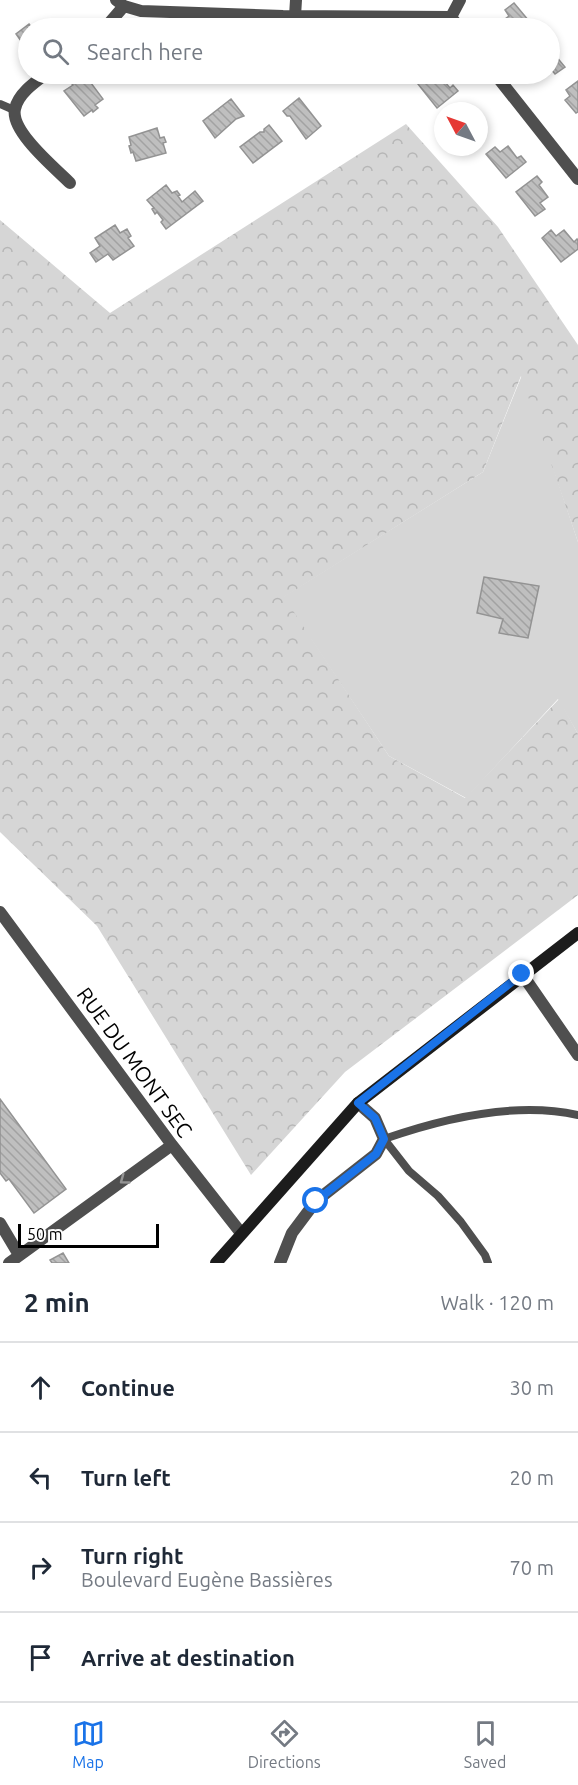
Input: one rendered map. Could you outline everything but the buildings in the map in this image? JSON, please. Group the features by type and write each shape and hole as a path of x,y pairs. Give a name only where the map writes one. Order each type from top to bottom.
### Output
{"street":[{"path":"295,16 296,0"},
{"path":"111,18 120,3 141,11 295,16 451,17 460,0"},
{"path":"35,84 19,98 14,110 16,123 22,133 70,183"},
{"path":"503,84 578,179"},
{"name":"RUE DU MONT SEC","path":"0,912 172,1145 241,1233"},
{"path":"216,1263 358,1103 578,933"},
{"path":"522,974 578,1055"},
{"path":"280,1263 292,1233 316,1201 376,1154 384,1139 375,1118 358,1103"},
{"path":"0,1222 14,1259 172,1145"}],"lane":[{"path":"0,105 14,110"},
{"path":"488,1263 485,1255 461,1222 438,1196 409,1171 384,1139 475,1115 497,1112 553,1110 578,1115"}],"green space":[{"path":"406,124 498,227 578,345 578,542 521,376 483,472 284,597 389,756 465,798 559,699 578,734 578,895 345,1072 251,1175 97,926 0,832 0,220 110,313"},
{"path":"522,375 578,542 578,734 558,699 466,798 389,756 283,597 483,472"}],"route":[{"path":"316,1201 376,1154 384,1139 375,1118 358,1103 522,974"}]}
